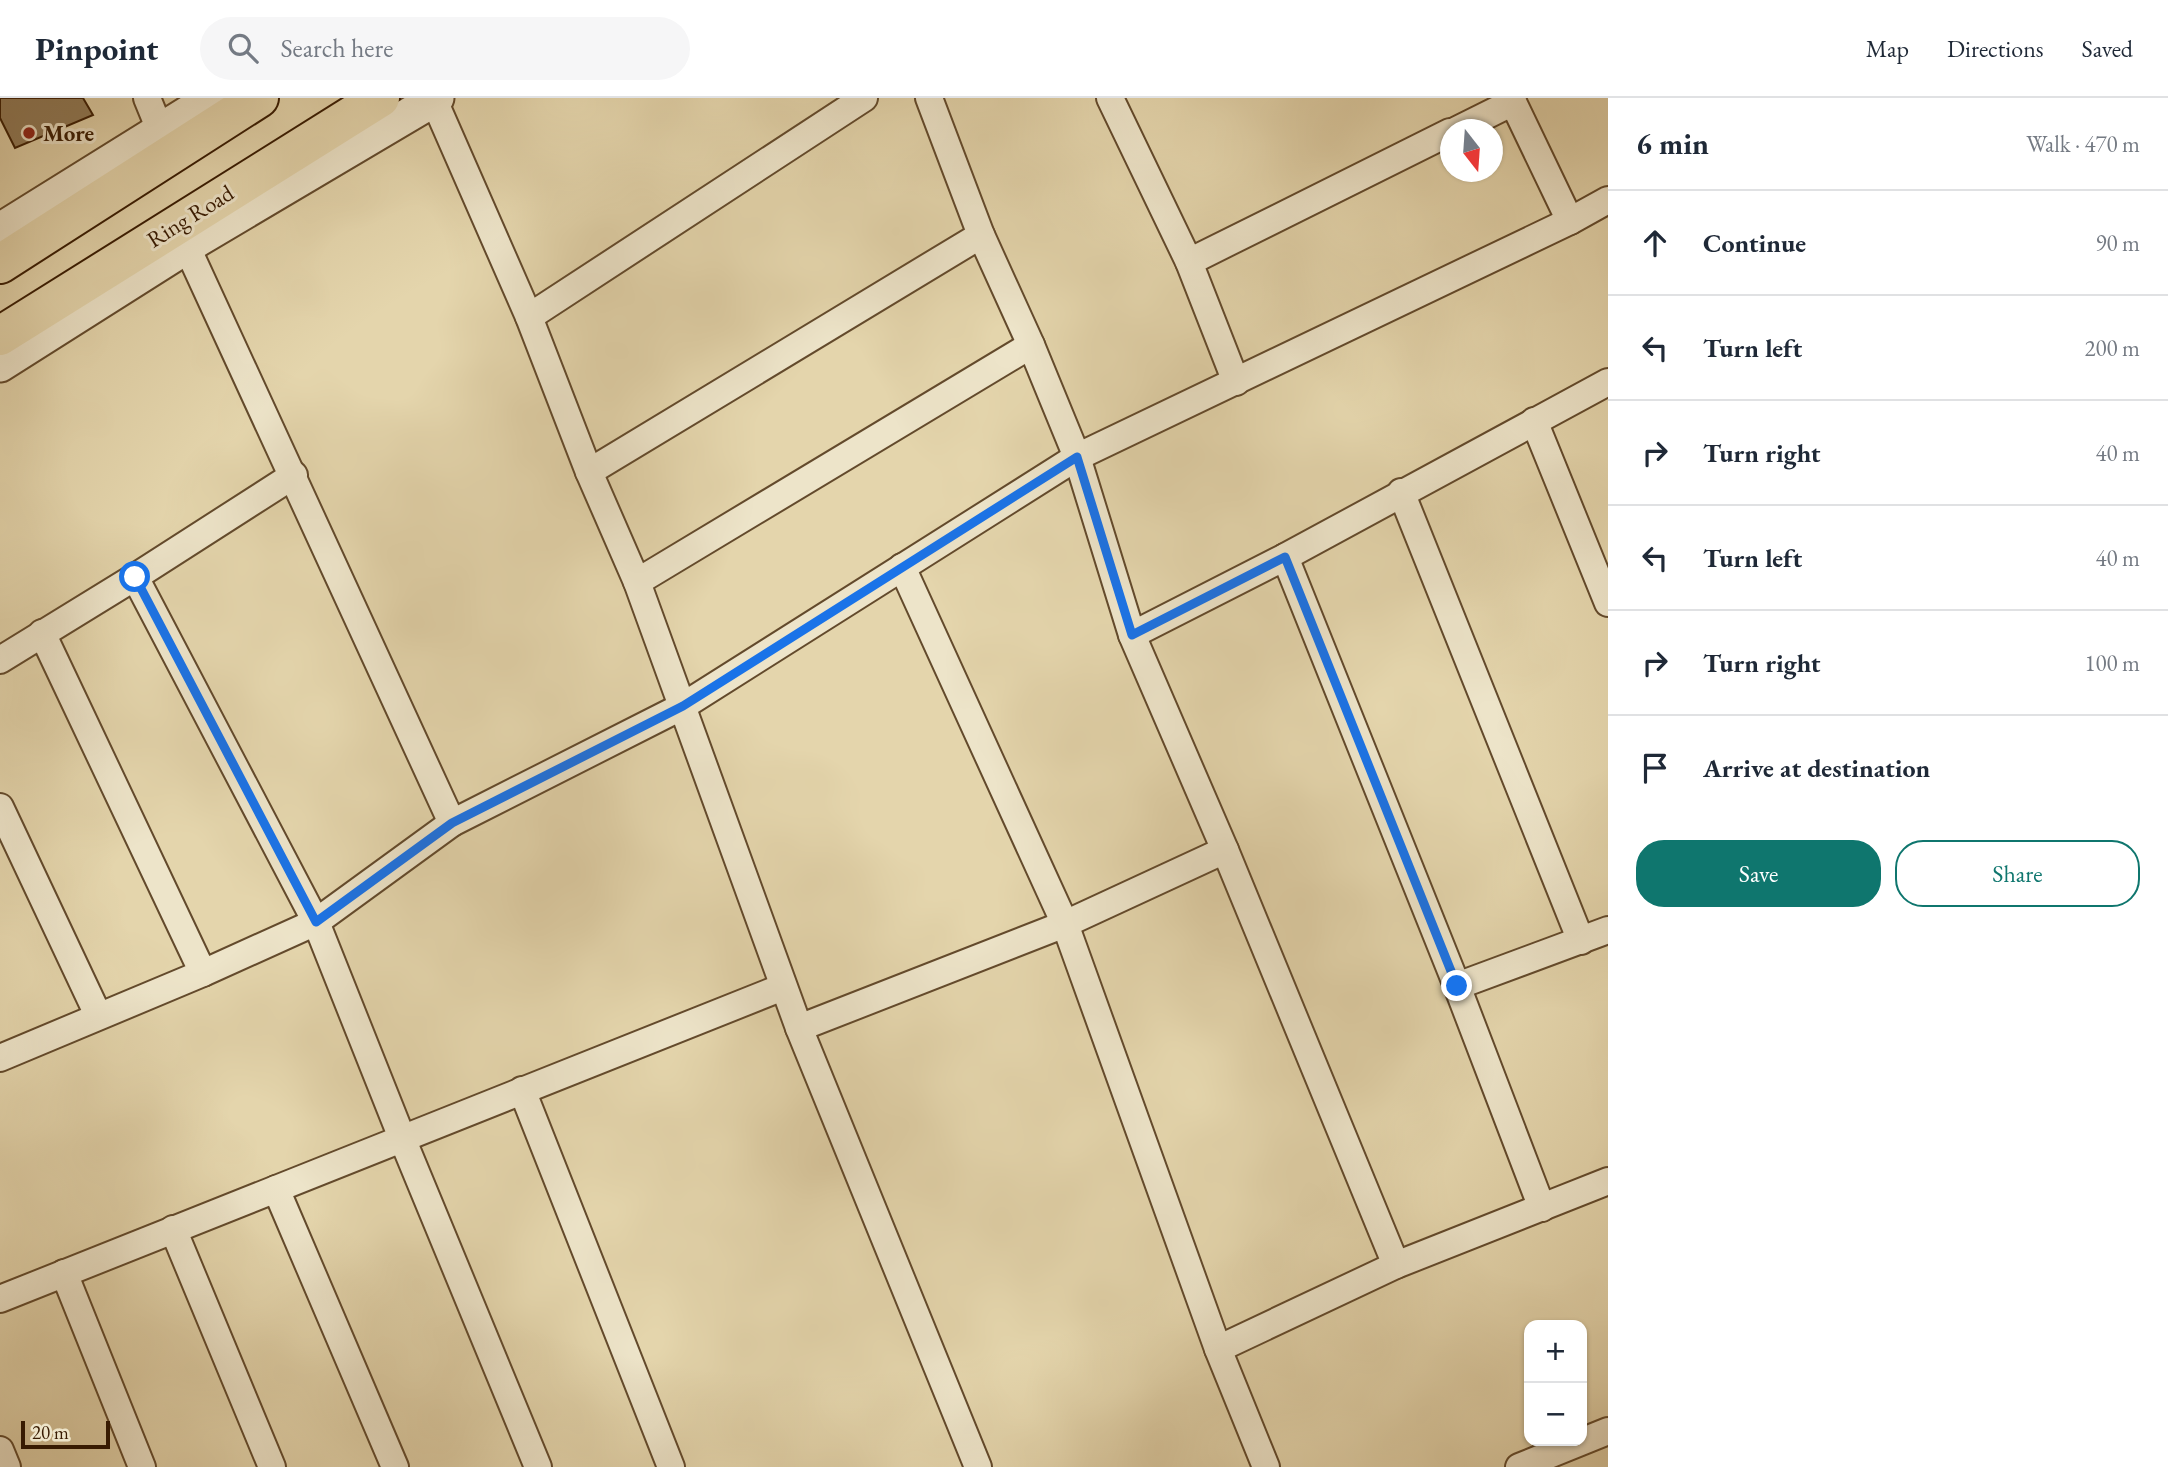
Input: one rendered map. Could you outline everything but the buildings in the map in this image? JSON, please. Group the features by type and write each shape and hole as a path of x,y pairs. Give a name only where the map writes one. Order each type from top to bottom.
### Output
{"highway":[{"path":"0,264 166,143 259,98"},
{"name":"Ring Road","path":"0,336 181,236 380,98"}],"street":[{"path":"147,98 166,143"},
{"path":"0,230 166,143 212,98"},
{"path":"529,317 864,98"},
{"path":"929,98 981,235 1031,345 1077,457 1132,635 1225,850 1396,1265"},
{"path":"1110,98 1189,262 1236,382"},
{"path":"0,365 181,236 435,99 529,317 589,472 637,582 783,987 978,1467"},
{"path":"1477,119 1512,100 1570,221"},
{"path":"1189,262 1440,137"},
{"path":"0,1058 203,973 316,922 452,823 683,706 1077,457 1570,221 1608,200"},
{"path":"589,472 981,235"},
{"path":"181,236 452,823"},
{"path":"637,582 1031,345"},
{"path":"1132,635 1285,557 1608,382"},
{"path":"1534,421 1608,603"},
{"path":"0,660 293,475"},
{"path":"1401,492 1581,941"},
{"path":"1285,557 1457,986 1542,1208"},
{"path":"902,567 1065,924 1219,1349 1266,1467"},
{"path":"135,577 316,922 538,1467"},
{"path":"42,633 203,973"},
{"path":"0,807 98,1015"},
{"path":"799,1028 1065,924 1225,850"},
{"path":"1457,986 1608,930"},
{"path":"0,1299 783,987"},
{"path":"523,1090 671,1467"},
{"path":"1219,1349 1396,1265 1608,1181"},
{"path":"275,1189 395,1467"},
{"path":"173,1229 272,1467"},
{"path":"64,1273 142,1467"},
{"path":"1520,1467 1608,1431"},
{"path":"0,1450 7,1467"}],"place":[{"name":"More","path":"29,133"}],"route":[{"path":"135,577 316,922 452,823 683,706 1077,457 1132,635 1285,557 1457,986"}]}
